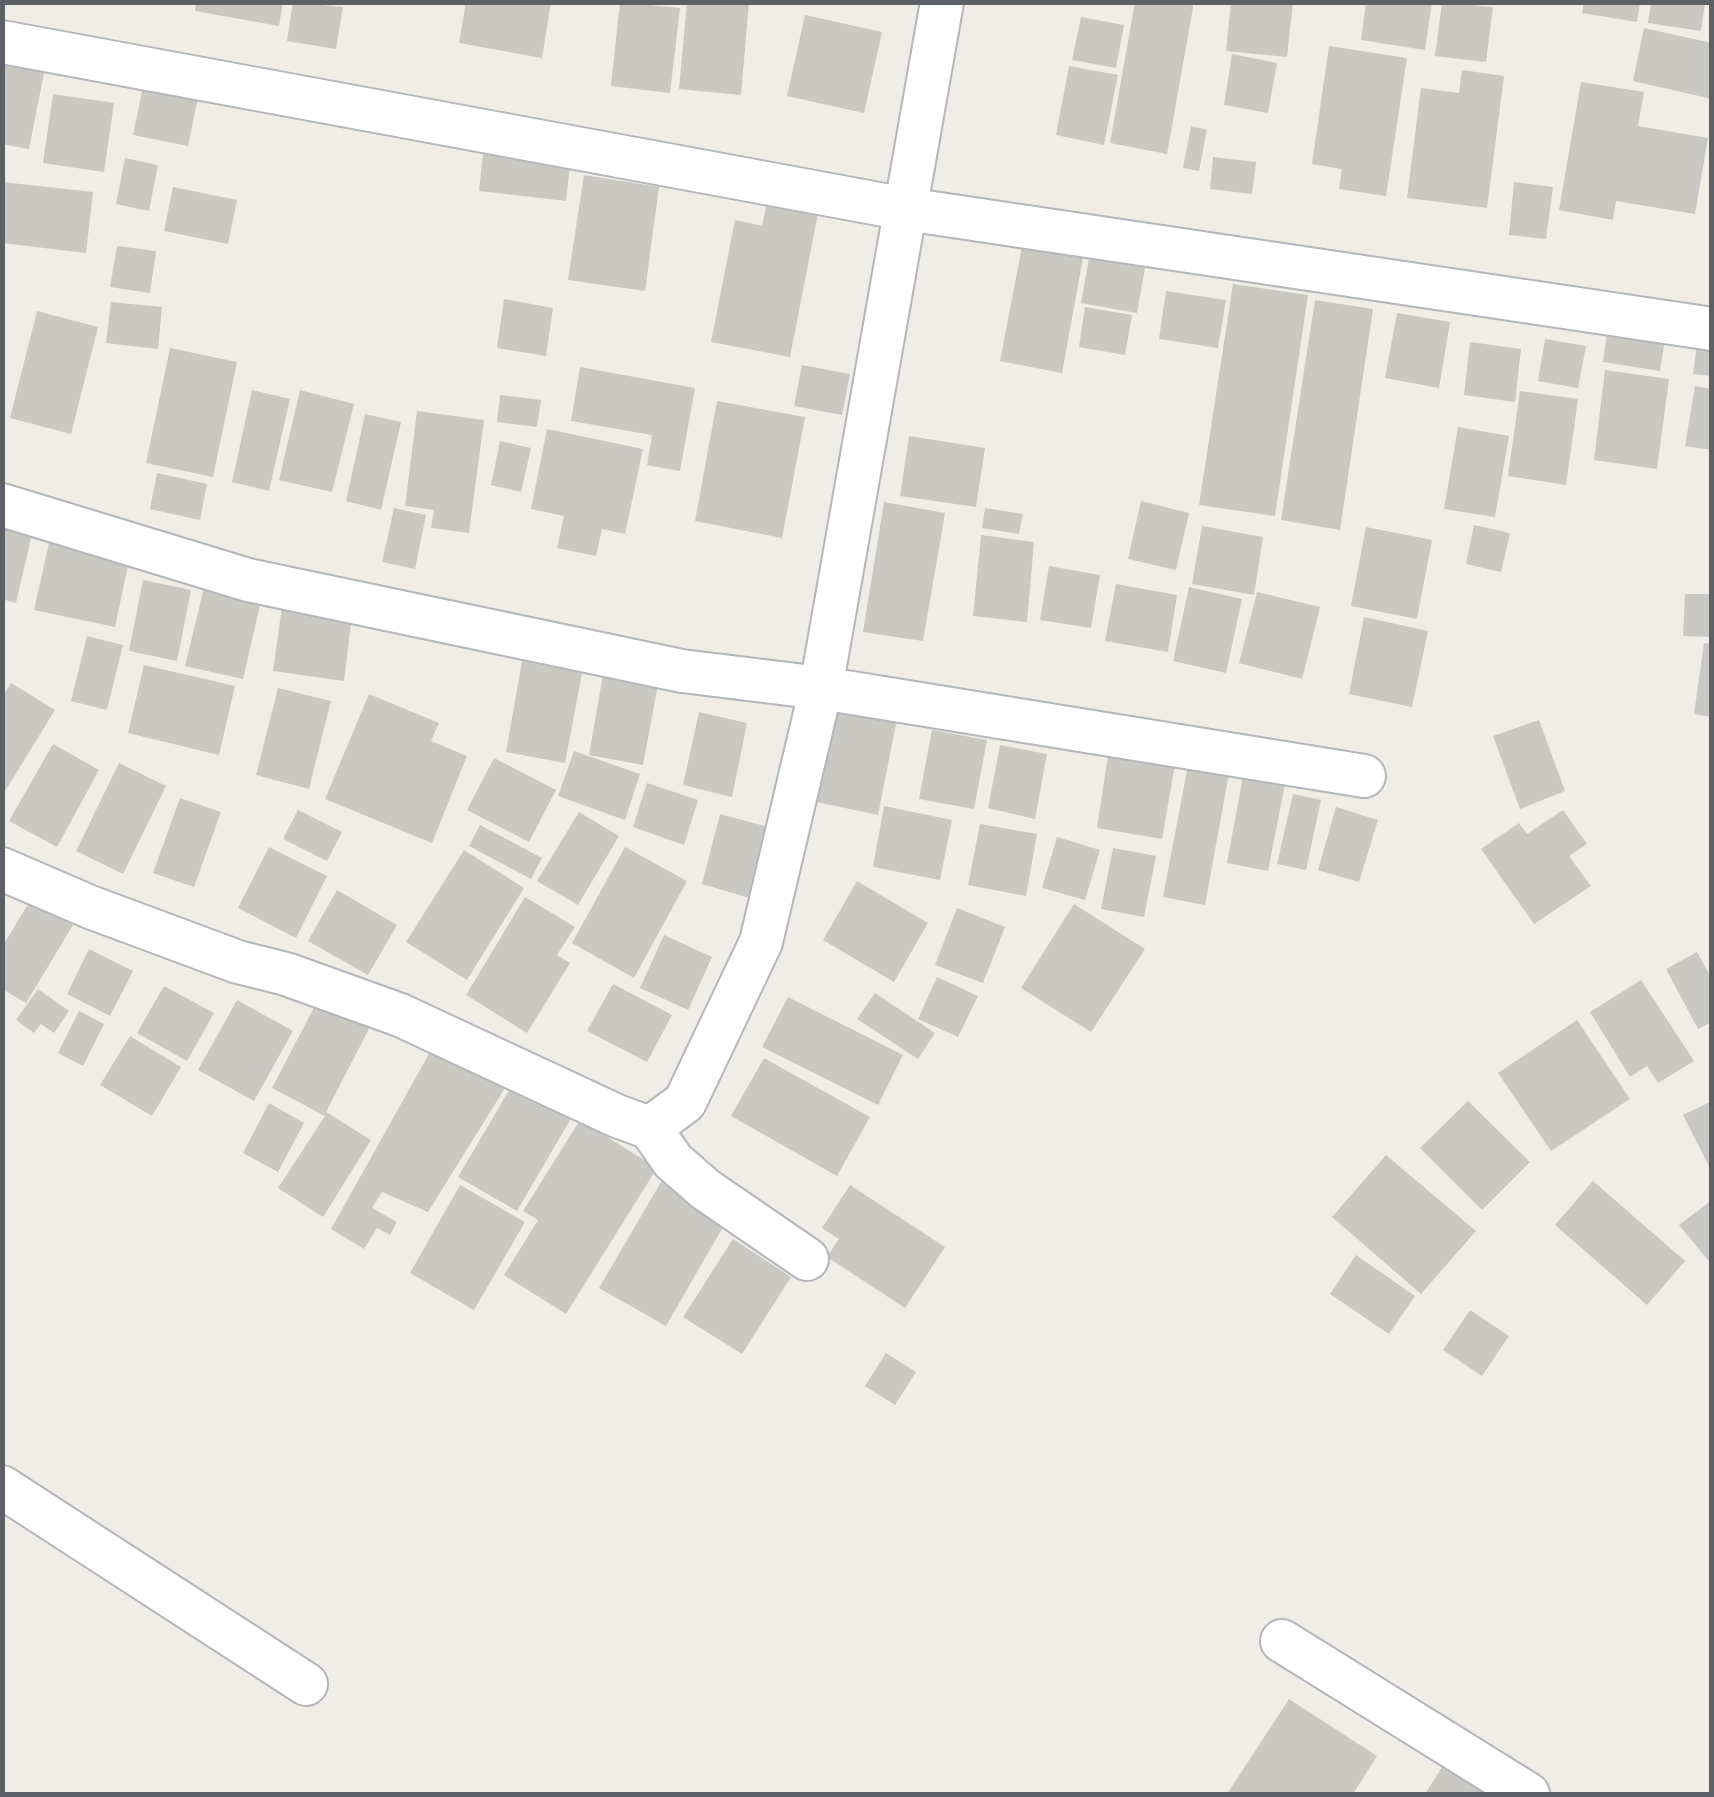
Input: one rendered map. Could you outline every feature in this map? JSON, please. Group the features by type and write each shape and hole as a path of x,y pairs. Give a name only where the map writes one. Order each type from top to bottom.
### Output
{"street":[{"path":"650,1128 686,1102 762,942 821,688 942,2"},
{"path":"2,42 906,209 1712,329"},
{"path":"2,505 248,580 682,672 821,688 1364,776"},
{"path":"2,869 238,962 286,974 400,1016 650,1128 673,1160 705,1188 807,1259"},
{"path":"2,1487 306,1684"},
{"path":"1282,1640 1528,1794"}],"building":[{"path":"196,2 283,2 279,26 195,11"},
{"path":"293,2 343,7 336,49 287,41"},
{"path":"466,2 551,2 542,58 459,43"},
{"path":"620,2 680,8 670,93 611,86"},
{"path":"687,2 749,2 741,95 679,89"},
{"path":"1135,2 1194,2 1167,154 1110,143"},
{"path":"1231,2 1293,2 1287,57 1226,51"},
{"path":"1366,2 1432,2 1425,50 1361,40"},
{"path":"1442,2 1493,7 1486,62 1435,56"},
{"path":"1584,2 1640,2 1637,22 1582,13"},
{"path":"1651,2 1705,2 1701,31 1648,23"},
{"path":"805,15 882,32 864,113 787,96"},
{"path":"1081,17 1124,25 1116,68 1072,60"},
{"path":"1644,28 1712,43 1712,99 1633,81"},
{"path":"1329,46 1407,58 1386,196 1339,189 1342,169 1312,164"},
{"path":"2,49 47,58 29,149 2,144"},
{"path":"1232,54 1277,63 1268,113 1224,105"},
{"path":"1069,66 1118,75 1104,145 1056,135"},
{"path":"1462,70 1504,76 1487,208 1407,198 1421,88 1459,93"},
{"path":"144,82 199,93 188,146 133,135"},
{"path":"1581,82 1644,92 1638,126 1708,138 1695,214 1616,201 1613,220 1559,210"},
{"path":"53,94 114,103 104,172 43,163"},
{"path":"1191,126 1207,130 1199,171 1183,168"},
{"path":"485,137 572,149 566,201 479,191"},
{"path":"1213,157 1256,162 1252,194 1210,189"},
{"path":"125,158 158,165 149,211 116,204"},
{"path":"584,175 659,187 645,291 568,280"},
{"path":"2,182 93,192 86,253 2,243"},
{"path":"1514,182 1553,187 1546,239 1509,235"},
{"path":"173,187 237,200 228,244 164,231"},
{"path":"768,198 819,208 790,357 711,342 735,220 762,226"},
{"path":"117,246 156,251 150,293 110,287"},
{"path":"1022,247 1083,258 1062,373 1000,361"},
{"path":"1089,258 1145,268 1137,313 1081,303"},
{"path":"1233,284 1308,295 1275,516 1199,505"},
{"path":"1166,291 1226,300 1218,348 1159,339"},
{"path":"504,299 553,308 546,356 497,348"},
{"path":"1315,300 1373,309 1340,530 1281,520"},
{"path":"111,302 162,307 158,349 106,343"},
{"path":"1085,307 1132,315 1125,355 1079,347"},
{"path":"37,311 98,327 71,434 10,418"},
{"path":"1397,313 1450,322 1439,388 1385,378"},
{"path":"1608,325 1666,333 1660,371 1603,362"},
{"path":"1698,337 1712,339 1712,376 1693,374"},
{"path":"1545,339 1586,346 1578,388 1538,381"},
{"path":"1470,342 1521,349 1515,402 1464,395"},
{"path":"170,348 237,362 213,477 146,463"},
{"path":"802,365 850,374 842,415 794,406"},
{"path":"580,367 695,388 680,471 647,465 652,435 571,421"},
{"path":"1605,370 1669,379 1657,469 1594,460"},
{"path":"1695,386 1712,389 1712,450 1685,446"},
{"path":"252,390 290,399 269,491 232,482"},
{"path":"300,390 354,404 332,492 279,480"},
{"path":"1520,391 1578,399 1566,485 1508,476"},
{"path":"500,395 541,400 537,427 497,422"},
{"path":"717,401 805,417 782,538 695,521"},
{"path":"417,411 484,420 469,533 431,528 434,510 405,506"},
{"path":"365,414 401,422 381,510 346,501"},
{"path":"1458,427 1509,436 1495,517 1444,509"},
{"path":"547,429 643,449 625,534 602,529 596,556 557,548 564,516 531,509"},
{"path":"909,436 985,448 976,507 900,496"},
{"path":"500,441 531,448 521,492 491,485"},
{"path":"157,473 207,484 200,520 150,509"},
{"path":"1141,501 1189,513 1176,570 1128,559"},
{"path":"884,502 945,513 923,641 863,632"},
{"path":"394,508 426,515 415,569 382,562"},
{"path":"985,508 1023,514 1019,534 982,528"},
{"path":"2,514 35,521 16,603 2,599"},
{"path":"1474,525 1510,533 1501,572 1466,564"},
{"path":"1202,526 1263,537 1254,595 1192,584"},
{"path":"1366,527 1432,540 1417,619 1351,606"},
{"path":"981,535 1034,542 1027,622 973,616"},
{"path":"49,543 129,561 115,627 34,610"},
{"path":"1049,566 1100,575 1091,628 1040,620"},
{"path":"143,580 191,590 177,661 129,651"},
{"path":"1116,584 1177,595 1168,652 1105,641"},
{"path":"1189,587 1242,599 1226,673 1173,661"},
{"path":"204,588 261,601 243,679 185,666"},
{"path":"1257,592 1320,607 1302,679 1239,663"},
{"path":"1685,594 1712,594 1712,637 1683,636"},
{"path":"283,599 353,607 344,681 273,671"},
{"path":"1364,617 1428,631 1412,707 1349,694"},
{"path":"87,636 123,645 107,710 71,701"},
{"path":"1704,643 1712,644 1712,717 1694,714"},
{"path":"522,661 582,673 565,763 506,752"},
{"path":"144,665 235,686 219,755 128,733"},
{"path":"604,669 659,679 643,765 589,755"},
{"path":"11,683 55,710 2,796 2,698"},
{"path":"278,688 331,701 309,789 256,775"},
{"path":"369,694 439,723 431,741 467,756 432,843 325,799"},
{"path":"831,705 897,719 878,815 812,801"},
{"path":"699,712 747,723 732,797 683,785"},
{"path":"1539,720 1565,791 1520,809 1493,736"},
{"path":"932,730 987,740 974,809 919,799"},
{"path":"1110,742 1177,753 1162,839 1097,828"},
{"path":"53,744 99,770 57,847 9,821"},
{"path":"1000,745 1047,754 1035,819 988,808"},
{"path":"574,751 640,774 625,820 558,796"},
{"path":"494,758 556,790 529,842 467,810"},
{"path":"1189,760 1230,768 1205,905 1163,897"},
{"path":"119,763 166,786 123,874 76,851"},
{"path":"1243,776 1285,784 1268,871 1227,863"},
{"path":"647,783 698,800 684,845 633,827"},
{"path":"1293,794 1321,800 1306,870 1277,864"},
{"path":"180,798 221,812 194,887 153,873"},
{"path":"884,806 952,820 940,880 873,867"},
{"path":"1336,807 1378,820 1359,882 1318,870"},
{"path":"298,810 342,832 327,861 283,839"},
{"path":"1563,810 1587,844 1569,856 1591,886 1534,924 1481,849 1519,823 1527,834"},
{"path":"579,812 619,836 578,905 537,881"},
{"path":"720,814 772,828 753,899 702,884"},
{"path":"980,824 1037,834 1026,896 968,885"},
{"path":"480,825 542,858 531,879 469,846"},
{"path":"1057,837 1100,850 1085,900 1042,888"},
{"path":"269,847 327,876 296,938 238,908"},
{"path":"625,847 687,881 634,978 572,943"},
{"path":"1113,848 1156,856 1144,917 1101,909"},
{"path":"464,850 524,888 467,980 406,942"},
{"path":"857,881 928,923 894,982 823,940"},
{"path":"337,890 397,925 368,975 308,941"},
{"path":"525,897 575,927 557,955 570,963 527,1033 466,995"},
{"path":"31,899 73,925 26,1003 2,989 2,947"},
{"path":"1074,904 1145,949 1091,1032 1021,988"},
{"path":"957,908 1005,927 983,983 935,965"},
{"path":"664,935 712,957 688,1010 640,988"},
{"path":"89,949 133,971 110,1016 67,994"},
{"path":"1697,952 1712,979 1712,1022 1698,1029 1666,969"},
{"path":"937,977 978,996 958,1037 918,1019"},
{"path":"1641,980 1694,1061 1658,1083 1647,1066 1630,1077 1590,1012"},
{"path":"613,984 672,1015 647,1062 587,1031"},
{"path":"164,986 214,1013 187,1061 137,1033"},
{"path":"38,989 69,1011 54,1033 41,1024 34,1033 16,1020"},
{"path":"875,993 935,1033 918,1059 857,1019"},
{"path":"320,996 372,1023 326,1112 371,1140 323,1217 278,1188 325,1116 272,1088"},
{"path":"788,997 903,1055 878,1105 762,1047"},
{"path":"237,1000 293,1031 254,1101 198,1070"},
{"path":"79,1011 104,1024 83,1066 58,1053"},
{"path":"1577,1020 1630,1099 1551,1151 1498,1073"},
{"path":"130,1036 181,1067 152,1116 100,1085"},
{"path":"439,1036 510,1080 428,1212 382,1192 372,1208 397,1222 390,1235 377,1228 364,1249 331,1229"},
{"path":"764,1058 870,1117 837,1176 731,1116"},
{"path":"515,1080 573,1115 517,1211 458,1177"},
{"path":"1468,1101 1530,1162 1482,1210 1420,1148"},
{"path":"1712,1101 1712,1172 1683,1115"},
{"path":"269,1103 304,1123 278,1172 243,1153"},
{"path":"580,1120 657,1168 566,1314 504,1275 538,1220 523,1211"},
{"path":"1386,1155 1476,1231 1421,1294 1332,1217"},
{"path":"1593,1181 1685,1261 1647,1305 1555,1225"},
{"path":"661,1182 727,1220 666,1326 599,1288"},
{"path":"460,1185 525,1222 474,1310 410,1273"},
{"path":"850,1185 945,1247 905,1308 827,1257 839,1239 822,1228"},
{"path":"1712,1200 1712,1265 1679,1225"},
{"path":"733,1239 791,1277 742,1354 683,1317"},
{"path":"1356,1255 1415,1296 1389,1334 1330,1294"},
{"path":"1470,1310 1509,1336 1482,1376 1443,1350"},
{"path":"886,1353 916,1372 895,1405 865,1386"},
{"path":"1289,1699 1377,1756 1353,1794 1227,1794"},
{"path":"1448,1758 1506,1794 1425,1794"}]}
